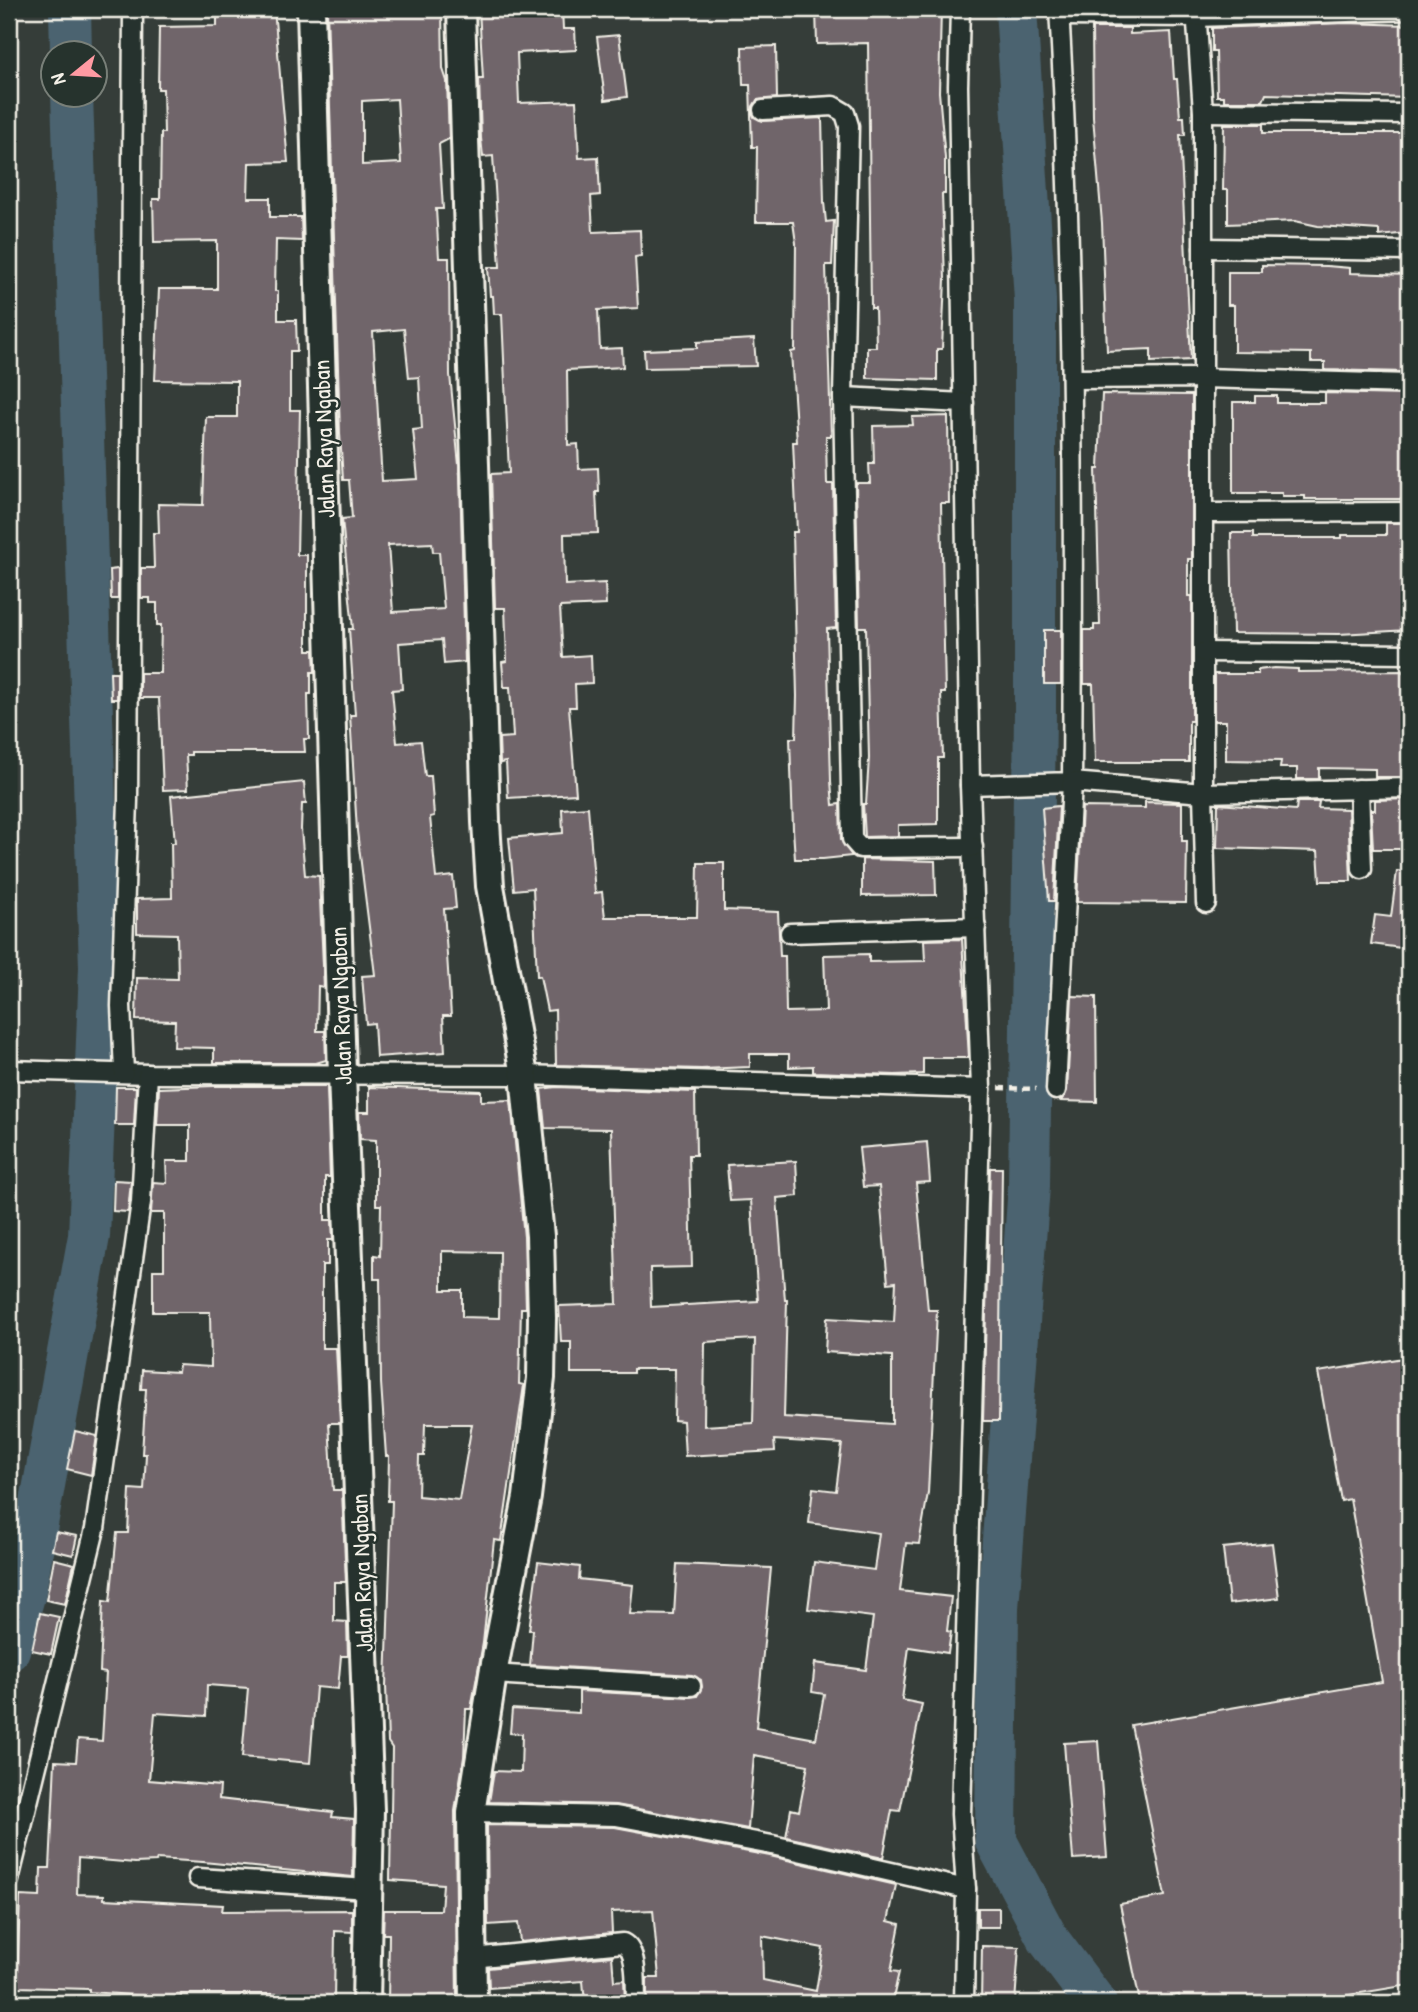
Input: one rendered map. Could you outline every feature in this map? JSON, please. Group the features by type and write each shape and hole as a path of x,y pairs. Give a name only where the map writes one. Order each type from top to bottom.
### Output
{"street":[{"path":"118,1073 128,786 133,9"},
{"name":"Jalan Raya Ngaban","path":"311,9 342,1075 370,1810 366,2003"},
{"path":"461,9 486,822 490,886 524,1076 540,1236 541,1378 527,1497 493,1674 471,1813 473,2003"},
{"path":"960,9 958,86 970,785 981,1089 961,1814 966,1889 964,2003"},
{"path":"1051,1089 1072,782 1073,379 1060,13 1409,10"},
{"path":"1196,13 1203,112 1203,793 1206,903"},
{"path":"763,110 833,106 845,113 849,125 844,397 852,839 860,848 973,847"},
{"path":"1203,112 1409,114"},
{"path":"1203,248 1409,251"},
{"path":"1073,379 1203,378 1409,384"},
{"path":"844,397 964,403"},
{"path":"1203,513 1409,512"},
{"path":"1203,652 1409,654"},
{"path":"970,785 1043,780 1203,793 1409,788"},
{"path":"1359,789 1362,869"},
{"path":"790,933 976,927"},
{"path":"9,1070 148,1074 524,1076 981,1089"},
{"path":"9,1880 95,1529 141,1202 148,1074"},
{"path":"493,1674 691,1686"},
{"path":"471,1813 616,1816 772,1845 966,1889"},
{"path":"198,1878 368,1889"},
{"path":"472,1958 623,1942 630,1948 633,1961 636,2003"}],"path":[{"path":"1007,1088 1051,1089"}],"building":[{"path":"217,9 274,9 288,162 249,163 248,198 270,198 270,217 301,217 302,241 276,240 275,291 278,291 278,320 296,320 297,351 290,351 290,410 300,410 297,555 307,555 307,650 314,650 315,672 311,672 311,694 308,694 309,739 304,739 305,752 191,752 191,755 186,755 188,789 163,790 159,698 140,698 140,673 160,673 161,625 157,625 157,603 150,603 150,598 141,598 141,568 154,568 153,533 159,533 158,504 203,505 206,417 237,417 237,381 155,380 159,289 217,289 217,241 154,242 153,199 160,199 161,133 164,133 163,89 158,89 159,27 217,26"},
{"path":"327,9 442,9 443,69 447,81 449,139 439,144 443,209 436,209 439,258 449,258 450,375 460,475 465,662 444,664 442,640 399,643 402,689 392,690 397,743 421,741 425,776 431,776 434,816 430,817 436,878 453,876 456,908 444,909 451,1016 443,1016 445,1052 376,1057 374,1023 366,1024 362,976 375,975 357,831 350,715 355,715 349,629 353,629 342,519 352,518 349,480 343,480","holes":["397,99 401,163 362,165 362,101","404,329 409,378 419,377 422,429 413,430 418,479 382,481 373,332","432,543 433,552 439,552 444,609 393,612 388,545"]},
{"path":"479,9 562,9 563,29 575,29 576,50 517,53 519,103 576,101 579,158 598,157 600,195 591,196 593,232 640,230 641,256 635,257 638,308 598,310 600,349 622,348 623,367 567,370 568,445 578,444 579,469 598,468 599,492 596,492 598,533 564,534 565,585 605,583 606,605 560,607 563,657 591,655 592,683 575,684 576,707 569,707 576,794 508,798 506,762 500,763 499,738 513,737 510,687 504,687 502,662 507,661 505,608 495,608 491,474 509,473 502,314 494,314 488,267 500,267 493,156 483,157 481,138 479,79 483,79"},
{"path":"816,9 941,9 939,92 945,158 945,194 942,194 945,279 942,349 937,349 937,380 867,378 867,347 876,347 875,308 871,308 868,43 817,44"},
{"path":"1346,23 1409,25 1409,98 1266,94 1263,101 1224,101 1224,96 1217,96 1216,51 1212,51 1212,28"},
{"path":"1092,28 1130,28 1130,34 1171,32 1174,79 1177,79 1180,117 1184,117 1185,135 1180,135 1191,360 1151,362 1151,349 1107,351 1102,223 1093,117"},
{"path":"619,35 627,97 605,100 597,37"},
{"path":"776,46 777,98 757,100 752,111 754,117 763,121 822,118 826,222 834,221 832,265 826,265 831,436 826,436 827,484 833,484 836,628 827,629 831,781 833,805 840,804 841,840 852,856 823,859 795,859 793,829 790,738 796,738 793,532 797,532 793,442 797,442 791,352 795,351 796,243 793,222 756,222 757,147 752,147 750,85 743,85 742,47"},
{"path":"1224,124 1263,124 1263,133 1409,133 1409,233 1379,236 1379,230 1318,226 1295,221 1228,224 1228,190 1223,190"},
{"path":"1262,265 1327,266 1350,268 1350,273 1409,275 1409,361 1405,361 1405,372 1325,370 1325,362 1311,362 1311,353 1234,352 1234,305 1228,305 1228,272 1262,272"},
{"path":"754,339 756,366 645,368 644,350 697,348 697,342"},
{"path":"1325,393 1404,395 1404,407 1409,407 1409,499 1305,499 1305,496 1282,496 1282,493 1233,493 1233,402 1255,402 1255,396 1277,396 1277,403 1325,403"},
{"path":"1102,394 1192,395 1192,559 1188,559 1188,596 1192,596 1192,721 1189,721 1189,762 1095,762 1093,684 1084,684 1084,630 1094,630 1094,625 1100,625 1096,469 1099,469"},
{"path":"948,416 949,503 941,503 945,693 941,693 943,758 938,758 938,824 898,825 898,836 865,837 863,804 866,804 869,758 866,627 859,627 856,483 870,483 869,464 874,464 873,426 913,425 912,417"},
{"path":"1386,523 1405,523 1405,535 1409,535 1409,630 1339,634 1233,633 1231,533 1253,533 1253,538 1342,538 1342,535 1386,535"},
{"path":"118,569 118,599 111,599 110,570"},
{"path":"1044,630 1061,630 1061,684 1044,684"},
{"path":"1298,669 1298,672 1403,671 1409,674 1409,777 1375,777 1375,769 1319,768 1319,779 1297,779 1297,768 1280,768 1281,761 1226,760 1226,721 1214,721 1214,674 1258,674 1258,670"},
{"path":"110,672 117,672 117,699 111,699"},
{"path":"304,782 306,804 302,804 301,829 305,875 319,876 324,987 318,986 317,1031 325,1031 326,1060 316,1063 214,1063 214,1048 174,1047 175,1021 136,1020 137,978 178,979 177,934 137,933 137,899 172,898 171,843 175,843 171,796"},
{"path":"1409,799 1409,849 1373,849 1371,810 1375,810 1375,800"},
{"path":"1145,802 1182,803 1182,841 1187,841 1186,903 1077,902 1082,807 1145,808"},
{"path":"1297,802 1319,802 1318,808 1348,809 1351,881 1320,881 1318,851 1217,848 1218,804 1296,810"},
{"path":"1059,806 1054,901 1049,901 1042,808"},
{"path":"588,807 595,893 602,892 605,917 697,917 698,863 724,863 724,910 778,912 780,956 785,956 786,1012 826,1011 824,955 869,954 869,962 925,961 924,940 962,939 969,1058 923,1058 923,1074 895,1075 813,1072 813,1066 789,1067 789,1054 750,1054 750,1067 701,1069 556,1065 555,1010 547,1011 540,976 537,976 533,888 514,890 509,838 563,833 562,809"},
{"path":"862,859 935,861 936,895 862,896"},
{"path":"1397,871 1409,872 1409,949 1371,944 1375,915 1391,917"},
{"path":"1072,996 1096,997 1097,1102 1061,1101 1067,1091"},
{"path":"327,1086 330,1177 325,1177 325,1220 332,1220 333,1240 328,1240 328,1265 322,1265 322,1348 336,1348 340,1423 329,1423 333,1490 342,1490 346,1582 334,1582 334,1621 347,1622 348,1656 341,1656 338,1689 316,1687 310,1763 242,1757 248,1688 207,1685 206,1716 155,1713 149,1780 220,1786 219,1799 333,1812 332,1817 354,1819 353,1877 203,1862 157,1859 156,1862 135,1863 78,1858 77,1894 104,1895 104,1899 223,1905 222,1911 352,1910 352,1932 335,1931 334,2003 299,2003 298,1994 181,1994 181,1997 162,1997 89,1992 89,1989 17,1987 20,1896 40,1897 41,1868 50,1868 55,1761 76,1762 78,1739 102,1741 106,1673 100,1672 103,1601 110,1602 117,1533 128,1533 130,1489 144,1490 146,1454 142,1454 146,1389 141,1389 142,1370 178,1372 179,1365 211,1367 210,1312 153,1312 153,1270 164,1270 164,1213 151,1213 153,1182 167,1183 166,1161 190,1161 190,1125 157,1125 159,1088"},
{"path":"116,1087 136,1087 134,1125 115,1125"},
{"path":"369,1087 481,1091 481,1101 511,1100 524,1237 526,1308 521,1308 519,1384 524,1385 501,1541 494,1540 483,1643 471,1709 466,1709 464,1757 455,1811 457,2003 388,2003 389,1934 383,1934 384,1910 441,1910 443,1884 390,1880 392,1748 388,1742 386,1686 392,1501 388,1501 389,1456 386,1456 381,1383 380,1279 374,1279 374,1255 380,1256 381,1205 376,1205 376,1140 360,1139 359,1112 369,1112","holes":["442,1251 500,1252 499,1318 462,1317 462,1290 442,1290","425,1424 472,1424 459,1500 418,1496 419,1456 424,1456"]},
{"path":"556,1087 695,1092 696,1155 689,1155 692,1267 650,1268 651,1307 758,1301 751,1200 730,1201 727,1165 796,1161 798,1196 777,1198 787,1300 784,1417 892,1424 892,1356 825,1352 827,1318 894,1322 896,1282 888,1283 879,1186 863,1187 859,1148 927,1142 930,1182 916,1183 928,1310 937,1310 928,1493 919,1544 906,1543 900,1591 951,1597 947,1631 951,1632 948,1653 909,1647 902,1700 922,1704 900,1811 892,1810 883,1858 786,1837 791,1809 799,1811 808,1765 754,1755 748,1829 616,1805 489,1802 494,1771 521,1772 522,1734 510,1733 512,1709 579,1713 579,1691 690,1697 697,1696 702,1687 701,1680 692,1675 530,1665 533,1630 529,1630 538,1562 580,1567 579,1579 633,1585 630,1614 674,1615 677,1564 771,1568 756,1728 816,1739 824,1694 812,1692 815,1663 866,1670 873,1617 808,1609 814,1562 874,1570 879,1533 809,1523 813,1488 836,1491 842,1444 774,1440 775,1451 685,1456 683,1421 674,1420 675,1369 633,1369 633,1373 571,1373 571,1342 561,1342 559,1306 617,1304 611,1129 545,1128 541,1089","holes":["755,1339 753,1423 704,1426 705,1342"]},
{"path":"990,1168 1002,1168 999,1421 983,1421"},
{"path":"114,1180 131,1181 128,1212 113,1211"},
{"path":"1409,1357 1409,1985 1301,2003 1180,2003 1179,1995 1140,2002 1120,1904 1165,1896 1131,1725 1382,1682 1350,1499 1341,1501 1318,1372"},
{"path":"75,1431 97,1436 91,1475 67,1469"},
{"path":"56,1532 77,1536 73,1555 52,1550"},
{"path":"1272,1543 1279,1598 1229,1604 1223,1548"},
{"path":"54,1559 74,1564 65,1604 46,1600"},
{"path":"40,1613 59,1617 51,1654 32,1650"},
{"path":"1098,1741 1107,1857 1073,1859 1064,1743"},
{"path":"487,1825 615,1827 770,1856 896,1885 888,1921 900,1924 891,1971 899,1972 892,2003 647,2003 647,1978 659,1978 653,1910 611,1912 612,1933 520,1942 518,1923 488,1925","holes":["762,1936 823,1948 816,1991 763,1980"]},
{"path":"978,1908 999,1908 999,1927 978,1927"},
{"path":"982,1946 1019,1947 1015,2003 981,2003"},
{"path":"612,1956 614,1981 624,1980 625,2003 585,2003 583,1981 489,1988 488,1968"}],"waterway":[{"path":"70,9 71,38"},
{"path":"1016,9 1035,300 1035,712 1029,1186 998,1608 996,1841 1048,1939 1096,2003"},
{"path":"9,1650 24,1596 89,1236 100,967 72,108"}]}
